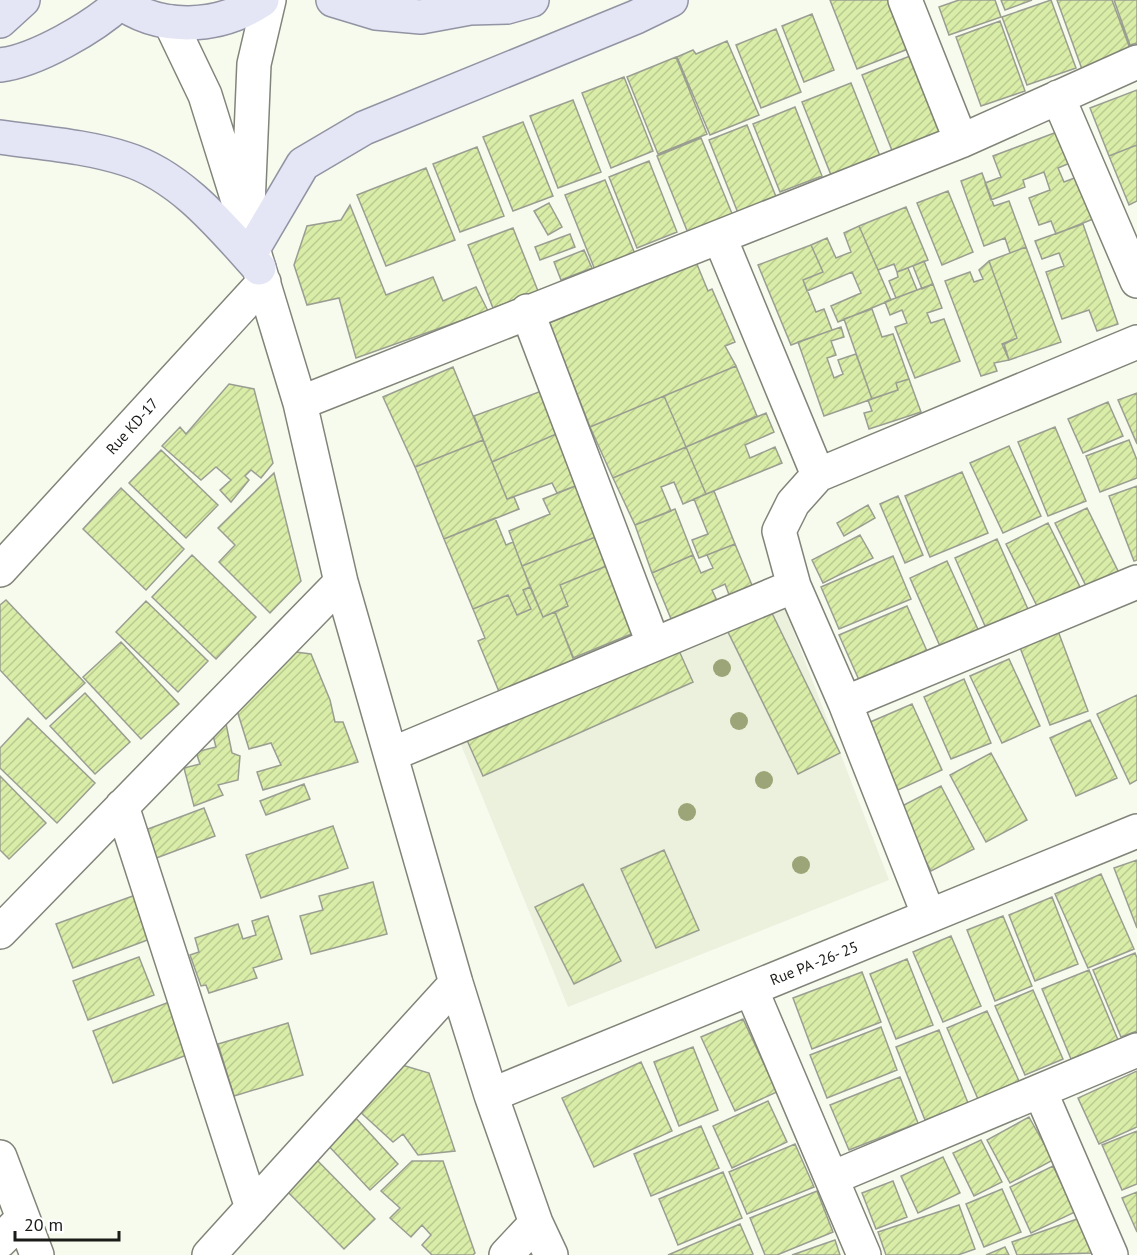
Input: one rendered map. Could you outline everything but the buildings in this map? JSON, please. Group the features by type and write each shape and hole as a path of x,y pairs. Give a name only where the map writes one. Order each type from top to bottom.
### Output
{"main road":[{"path":"0,21 23,0"},
{"path":"0,64 46,49 104,18 119,1 144,15 170,22 197,23 223,19 248,9 262,0"},
{"path":"333,0 375,13 421,17 461,4 507,7 532,0"},
{"path":"0,137 128,159 163,178 204,208 256,257 303,164 364,128 615,26 671,0"}],"street":[{"path":"256,257 254,64 269,0"},
{"path":"905,0 961,141"},
{"path":"170,22 205,95 256,257 300,403 341,582 456,983 491,1095 536,1223 551,1255"},
{"path":"300,403 527,311 720,238 961,141 1137,62"},
{"path":"1058,97 1137,281"},
{"path":"720,238 818,475"},
{"name":"Rue KD-17","path":"1,567 256,257"},
{"path":"527,311 653,643"},
{"path":"929,916 845,703 794,586 779,531 793,503 818,475 1137,342"},
{"path":"0,932 341,582"},
{"path":"845,703 1137,582"},
{"path":"392,754 794,586"},
{"path":"122,806 252,1208"},
{"name":"Rue PA -26- 25","path":"491,1095 1137,831"},
{"path":"209,1255 456,983"},
{"path":"751,989 864,1255"},
{"path":"832,1178 1137,1050"},
{"path":"1040,1091 1112,1255"},
{"path":"0,1157 37,1255"},
{"path":"0,1241 23,1218"},
{"path":"506,1255 536,1223"}],"shaded area":[{"path":"783,604 889,880 568,1007 457,735"}]}
